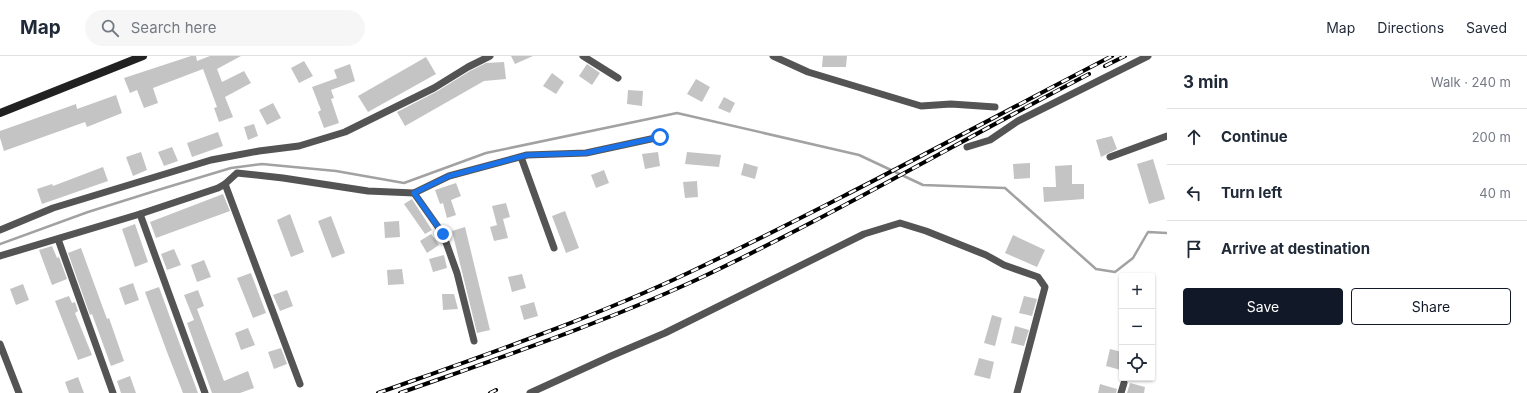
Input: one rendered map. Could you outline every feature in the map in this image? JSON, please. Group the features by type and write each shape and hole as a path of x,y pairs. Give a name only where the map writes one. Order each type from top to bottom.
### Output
{"main road":[{"path":"0,113 143,56"}],"street":[{"path":"0,230 53,208 211,160 259,151 299,146 345,132 434,88 468,67 490,56"},
{"path":"583,56 618,78"},
{"path":"772,56 808,72 921,106 951,104 995,107"},
{"path":"967,147 990,140 1018,122 1148,56"},
{"path":"1110,158 1167,136"},
{"path":"0,256 140,214 218,188 237,173 283,178 368,191 414,193 449,176 527,155 586,153 660,137"},
{"path":"521,157 554,248"},
{"path":"225,184 300,384"},
{"path":"414,193 443,234 456,273 474,341"},
{"path":"140,214 205,393"},
{"path":"530,393 665,333 864,234 900,224 926,231 986,255 1004,265 1038,277 1045,287 1017,393"},
{"path":"58,239 113,393"},
{"path":"0,344 19,393"},
{"path":"1122,393 1124,383"}],"building":[{"path":"191,56 196,56 197,61 210,56 241,56 217,69 222,82 244,71 251,83 225,97 233,117 219,122 214,108 217,107 203,69 153,88 158,103 144,108 137,90 130,93 124,78"},
{"path":"511,56 533,56 515,64"},
{"path":"823,56 847,56 846,67 822,67"},
{"path":"426,57 436,74 368,112 358,96"},
{"path":"304,61 313,76 299,83 291,68"},
{"path":"504,62 506,79 484,81 405,126 397,112 436,92 486,63"},
{"path":"350,64 355,81 331,90 334,98 331,99 339,123 324,128 318,112 321,110 312,87 337,78 334,70"},
{"path":"587,64 600,73 592,85 579,76"},
{"path":"552,73 564,82 556,94 543,86"},
{"path":"696,79 710,87 702,102 687,94"},
{"path":"628,90 643,91 642,106 627,104"},
{"path":"116,95 122,113 87,127 85,122 4,151 0,138 0,131 76,104 77,109"},
{"path":"724,97 735,103 730,113 718,108"},
{"path":"273,103 281,118 267,125 259,110"},
{"path":"254,124 258,136 248,140 244,127"},
{"path":"218,132 223,146 192,157 187,143"},
{"path":"1112,136 1117,149 1101,157 1096,140"},
{"path":"172,147 178,161 164,166 158,152"},
{"path":"141,152 147,170 133,176 126,157"},
{"path":"658,152 660,166 645,169 642,154"},
{"path":"687,152 721,155 719,167 685,164"},
{"path":"1153,159 1165,199 1149,204 1137,164"},
{"path":"744,163 758,167 755,179 741,175"},
{"path":"1030,163 1030,178 1014,179 1013,164"},
{"path":"1072,165 1072,184 1084,184 1084,199 1044,202 1043,187 1056,187 1055,166"},
{"path":"103,167 108,181 42,204 37,189 52,184 53,186"},
{"path":"604,170 609,183 596,188 591,175"},
{"path":"697,181 698,197 685,198 683,182"},
{"path":"456,183 461,196 451,200 456,215 447,218 443,203 440,204 435,190"},
{"path":"223,194 230,211 156,238 150,222"},
{"path":"412,199 432,230 425,234 404,204"},
{"path":"506,203 510,217 503,219 508,238 494,241 490,227 497,225 492,206"},
{"path":"565,211 579,248 566,253 552,216"},
{"path":"290,214 304,252 291,257 277,220"},
{"path":"331,216 345,253 332,258 318,221"},
{"path":"399,221 400,237 385,238 384,222"},
{"path":"135,224 148,262 135,267 122,229"},
{"path":"465,227 490,330 477,333 452,231"},
{"path":"431,234 439,245 427,253 420,241"},
{"path":"1013,235 1045,250 1037,267 1005,253"},
{"path":"52,246 57,258 59,257 67,279 52,285 39,250"},
{"path":"81,248 107,319 109,318 124,361 111,366 92,314 90,315 68,253"},
{"path":"174,249 181,265 167,270 161,254"},
{"path":"444,255 447,268 433,272 429,259"},
{"path":"204,260 211,277 197,282 191,265"},
{"path":"402,269 404,284 388,285 387,270"},
{"path":"251,273 266,313 253,318 237,278"},
{"path":"522,274 526,288 512,292 508,277"},
{"path":"133,283 139,300 125,305 119,288"},
{"path":"23,284 29,300 16,305 10,289"},
{"path":"159,287 198,393 183,393 167,352 145,292"},
{"path":"198,290 204,306 197,309 224,381 248,371 254,388 240,393 212,393 187,323 194,320 184,295"},
{"path":"287,290 293,306 280,311 273,295"},
{"path":"442,294 454,294 458,309 443,310"},
{"path":"69,296 72,303 75,302 78,311 75,313 92,355 78,360 55,301"},
{"path":"1024,296 1037,299 1032,316 1019,313"},
{"path":"534,302 538,316 524,320 520,306"},
{"path":"992,315 1002,318 995,346 984,343"},
{"path":"1015,326 1029,330 1024,346 1011,343"},
{"path":"248,328 255,345 241,350 235,333"},
{"path":"281,348 287,364 274,369 268,352"},
{"path":"1110,349 1119,351 1119,369 1106,366"},
{"path":"979,358 994,362 990,379 974,375"},
{"path":"130,376 136,393 121,393 117,381"},
{"path":"78,377 84,393 69,393 65,382"},
{"path":"1130,383 1145,387 1144,393 1127,393"},
{"path":"1100,384 1117,389 1116,393 1098,393"}],"waterway":[{"path":"0,244 88,212 231,168 262,164 336,171 404,183 486,153 677,113 859,155 923,185 1005,188 1096,269 1115,272 1133,258 1148,232 1167,233"}],"railway":[{"path":"378,393 573,322 688,273 848,194 1112,56"},
{"path":"1105,66 1125,56"},
{"path":"400,393 586,326 696,280 796,231 1089,74"},
{"path":"490,393 496,390"}],"route":[{"path":"443,234 414,193 449,176 527,155 586,153 660,137"}]}
